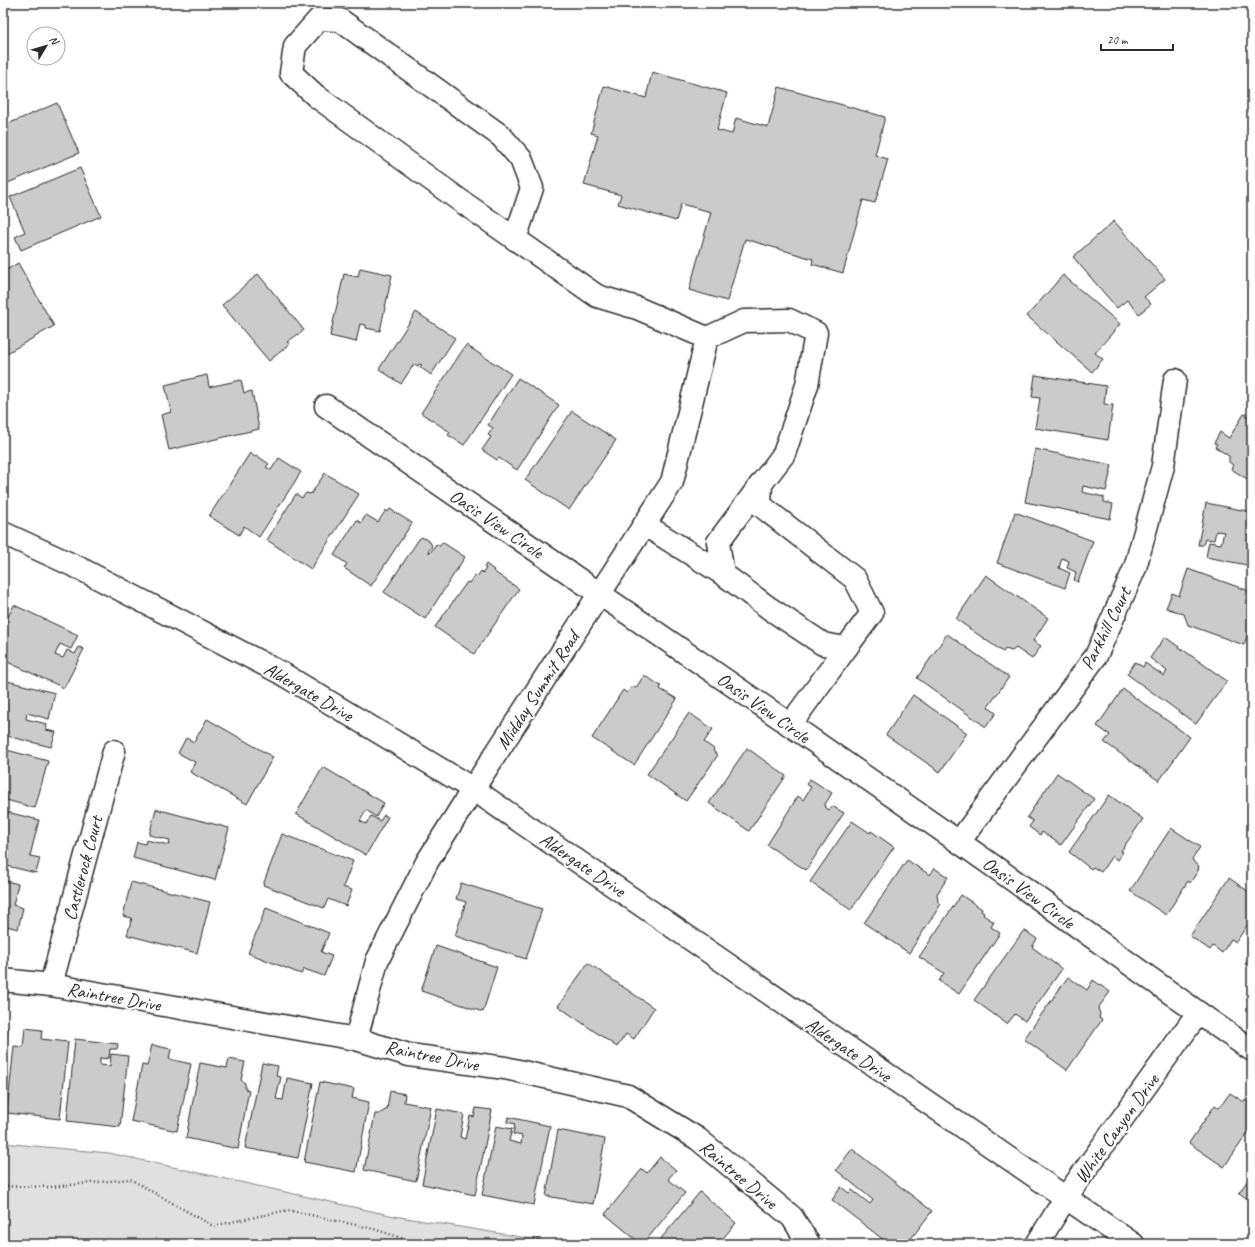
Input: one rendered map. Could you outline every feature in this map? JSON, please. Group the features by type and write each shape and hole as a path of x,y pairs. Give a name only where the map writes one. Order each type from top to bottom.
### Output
{"street":[{"path":"515,238 532,188 521,159 501,136 340,20 319,19 295,46 291,73 316,96 515,238 597,296 637,308 707,338 744,321 789,320 816,333 807,385 784,454 718,542 723,574"},
{"name":"Midday Summit Road","path":"356,1039 377,961 427,862 672,482 707,338"},
{"name":"Parkhill Court","path":"959,842 1096,656 1135,568 1163,466 1175,380"},
{"name":"Oasis View Circle","path":"326,406 790,724 1252,1050"},
{"path":"761,484 760,505 855,580 872,613 790,724"},
{"path":"645,525 723,574 769,608 823,644 846,648"},
{"name":"Aldergate Drive","path":"3,533 80,568 281,672 473,789 1133,1244"},
{"name":"Castlerock Court","path":"51,985 114,751"},
{"name":"Raintree Drive","path":"3,980 51,985 356,1039 409,1054 505,1068 628,1096 698,1139 792,1218 809,1244"},
{"name":"White Canyon Drive","path":"1037,1244 1066,1197 1198,1013"}],"path":[{"path":"3,1186 50,1187 130,1180 213,1226 288,1210 374,1229 420,1244"}],"shaded area":[{"path":"3,1143 109,1153 394,1216 563,1244 3,1244"}],"building":[{"path":"652,72 727,93 717,130 732,134 736,118 768,127 779,87 885,117 875,155 888,159 875,203 863,200 843,273 812,264 813,259 745,239 727,301 689,290 711,212 681,204 676,221 618,204 621,195 584,185 598,135 591,133 604,86 646,98"},
{"path":"57,103 79,153 3,185 3,126"},
{"path":"80,168 101,216 21,250 15,237 25,232 10,197"},
{"path":"1114,221 1165,279 1144,297 1151,304 1139,314 1127,300 1117,308 1073,257"},
{"path":"18,263 54,326 7,353 3,345 3,272"},
{"path":"360,268 392,275 380,331 366,328 366,325 360,324 356,342 330,336 344,274 358,277"},
{"path":"258,274 304,330 287,342 290,344 269,361 222,305"},
{"path":"1063,275 1120,324 1095,353 1103,359 1092,372 1027,316"},
{"path":"416,312 455,338 431,375 420,367 422,365 419,364 418,366 414,364 401,384 379,369"},
{"path":"466,345 511,374 464,445 448,435 450,432 421,413"},
{"path":"207,375 209,387 241,380 244,393 252,391 259,429 169,450 161,415 171,412 165,385"},
{"path":"1035,375 1106,386 1104,404 1113,405 1108,440 1035,428 1040,398 1032,397"},
{"path":"518,378 559,405 517,470 499,458 497,460 482,450 491,437 488,435 493,428 488,425"},
{"path":"572,411 616,440 569,510 525,480"},
{"path":"1244,414 1252,418 1252,482 1231,469 1233,465 1229,462 1229,456 1215,447 1217,444 1214,443 1220,432 1229,438"},
{"path":"1035,449 1112,465 1106,491 1083,486 1082,492 1104,497 1104,502 1113,504 1110,519 1025,502"},
{"path":"250,453 255,457 256,455 269,464 266,467 271,470 279,458 301,472 259,537 244,526 239,535 209,516"},
{"path":"325,473 359,494 311,569 267,540 296,494 302,498 306,493 311,494"},
{"path":"1206,503 1252,512 1252,566 1206,557 1209,542 1221,544 1224,532 1216,531 1214,540 1205,539 1203,545 1198,545"},
{"path":"390,509 412,523 371,586 344,568 347,564 334,555 357,520 361,523 366,515 378,522 386,510 388,512"},
{"path":"1015,512 1093,541 1078,582 1074,580 1076,572 1067,568 1069,561 1062,558 1059,568 1070,573 1065,588 997,563"},
{"path":"422,537 430,542 432,546 428,552 430,553 436,544 440,546 442,542 465,557 425,619 384,592 419,539"},
{"path":"486,564 494,570 493,571 519,589 474,654 435,627 467,582 469,583 475,575 477,577 481,571 483,573 486,568 484,567"},
{"path":"1188,569 1252,592 1252,621 1244,645 1188,625 1184,614 1166,608 1172,593 1179,596"},
{"path":"986,575 1048,618 1033,641 1041,646 1032,659 1016,648 1012,651 1005,649 1003,652 956,619"},
{"path":"14,605 78,635 71,649 60,644 55,655 63,658 67,650 75,654 79,647 84,649 64,688 3,660 3,627"},
{"path":"947,634 1009,677 988,707 996,713 986,727 917,678"},
{"path":"1165,637 1227,681 1196,724 1127,674 1135,662 1143,667 1145,663 1164,676 1167,671 1150,658"},
{"path":"644,675 661,686 660,689 677,699 634,765 592,738 623,690 627,693 632,686 636,688"},
{"path":"3,680 55,693 49,719 27,713 26,719 47,724 46,730 56,732 51,747 3,735"},
{"path":"1123,689 1190,737 1159,781 1104,742 1110,735 1097,726"},
{"path":"913,695 967,733 940,772 886,735"},
{"path":"689,713 713,729 704,742 714,749 713,751 718,755 686,801 647,774"},
{"path":"207,719 273,757 247,804 190,772 195,762 178,753 186,738 194,742"},
{"path":"747,748 786,776 749,831 709,803"},
{"path":"3,749 48,761 35,808 3,799"},
{"path":"323,767 384,803 376,817 366,810 360,821 366,824 371,816 380,821 384,815 388,817 366,855 296,814"},
{"path":"1057,773 1094,799 1061,845 1042,832 1040,835 1029,827 1033,821 1027,817"},
{"path":"810,779 832,793 824,806 829,810 832,806 844,813 806,870 767,845 798,796 803,800 811,787 806,784"},
{"path":"1109,795 1143,819 1121,851 1123,852 1117,860 1112,856 1101,872 1093,867 1091,869 1069,852"},
{"path":"156,809 229,828 215,880 133,858 137,842 145,844 146,840 169,845 170,840 149,835"},
{"path":"3,811 39,820 30,856 40,858 36,873 3,865"},
{"path":"852,821 870,833 871,831 894,847 851,910 810,882"},
{"path":"1171,828 1200,847 1192,860 1199,866 1199,869 1190,883 1188,881 1166,915 1130,891"},
{"path":"282,834 353,861 343,887 352,890 346,906 328,899 324,908 263,885"},
{"path":"907,860 930,875 934,868 948,877 937,894 938,902 941,904 909,953 864,923"},
{"path":"1229,878 1252,894 1252,918 1236,942 1231,939 1222,953 1213,946 1210,950 1190,936"},
{"path":"3,880 18,884 13,905 23,908 18,929 3,925"},
{"path":"131,882 210,902 197,953 127,935 132,918 123,916"},
{"path":"461,883 542,909 526,959 455,936 466,902 456,899"},
{"path":"961,895 982,909 981,911 984,913 983,915 994,922 991,927 1000,933 959,994 939,981 944,973 919,957"},
{"path":"266,908 329,933 321,952 332,956 324,976 304,969 301,974 248,953"},
{"path":"1024,930 1037,939 1032,947 1062,969 1025,1021 1015,1014 1007,1024 974,1000"},
{"path":"436,946 497,967 483,1012 421,991"},
{"path":"1252,954 1252,969 1245,964"},
{"path":"588,963 654,1008 634,1039 626,1034 617,1047 558,1006"},
{"path":"1068,977 1087,990 1093,980 1110,992 1098,1008 1100,1014 1099,1018 1102,1020 1067,1070 1024,1039"},
{"path":"3,1028 8,1028 3,1079"},
{"path":"25,1028 42,1030 41,1039 68,1042 60,1119 7,1113 14,1046 23,1047"},
{"path":"75,1039 118,1044 117,1049 110,1049 108,1059 100,1058 100,1065 110,1066 111,1054 128,1056 120,1127 67,1121"},
{"path":"152,1045 171,1049 169,1059 191,1064 177,1131 131,1121 142,1065 147,1066"},
{"path":"229,1059 245,1062 241,1080 245,1083 245,1089 249,1090 238,1149 186,1138 200,1063 227,1068"},
{"path":"262,1063 278,1066 276,1076 281,1077 276,1099 283,1100 287,1078 313,1083 298,1158 245,1148"},
{"path":"320,1082 354,1089 352,1098 369,1102 356,1172 304,1162"},
{"path":"390,1091 405,1094 404,1102 431,1107 416,1181 364,1170 375,1114 379,1114 387,1109"},
{"path":"1230,1093 1244,1102 1245,1100 1252,1104 1252,1127 1224,1167 1189,1143 1215,1105 1219,1108"},
{"path":"476,1108 492,1110 475,1195 422,1184 437,1109 464,1114 460,1137 465,1139 470,1116 474,1117"},
{"path":"508,1117 550,1126 534,1205 482,1195 496,1126 512,1129 509,1141 521,1144 522,1136 513,1134 515,1124 507,1122"},
{"path":"558,1130 605,1139 593,1204 546,1196"},
{"path":"852,1149 932,1211 907,1244 889,1244 832,1200 841,1187 849,1193 852,1190 870,1204 873,1200 836,1170"},
{"path":"660,1157 676,1170 668,1179 685,1193 643,1244 641,1244 605,1214 642,1169 647,1173"},
{"path":"1252,1174 1252,1202 1239,1193"},
{"path":"700,1192 736,1223 718,1244 660,1244 658,1242"}]}
